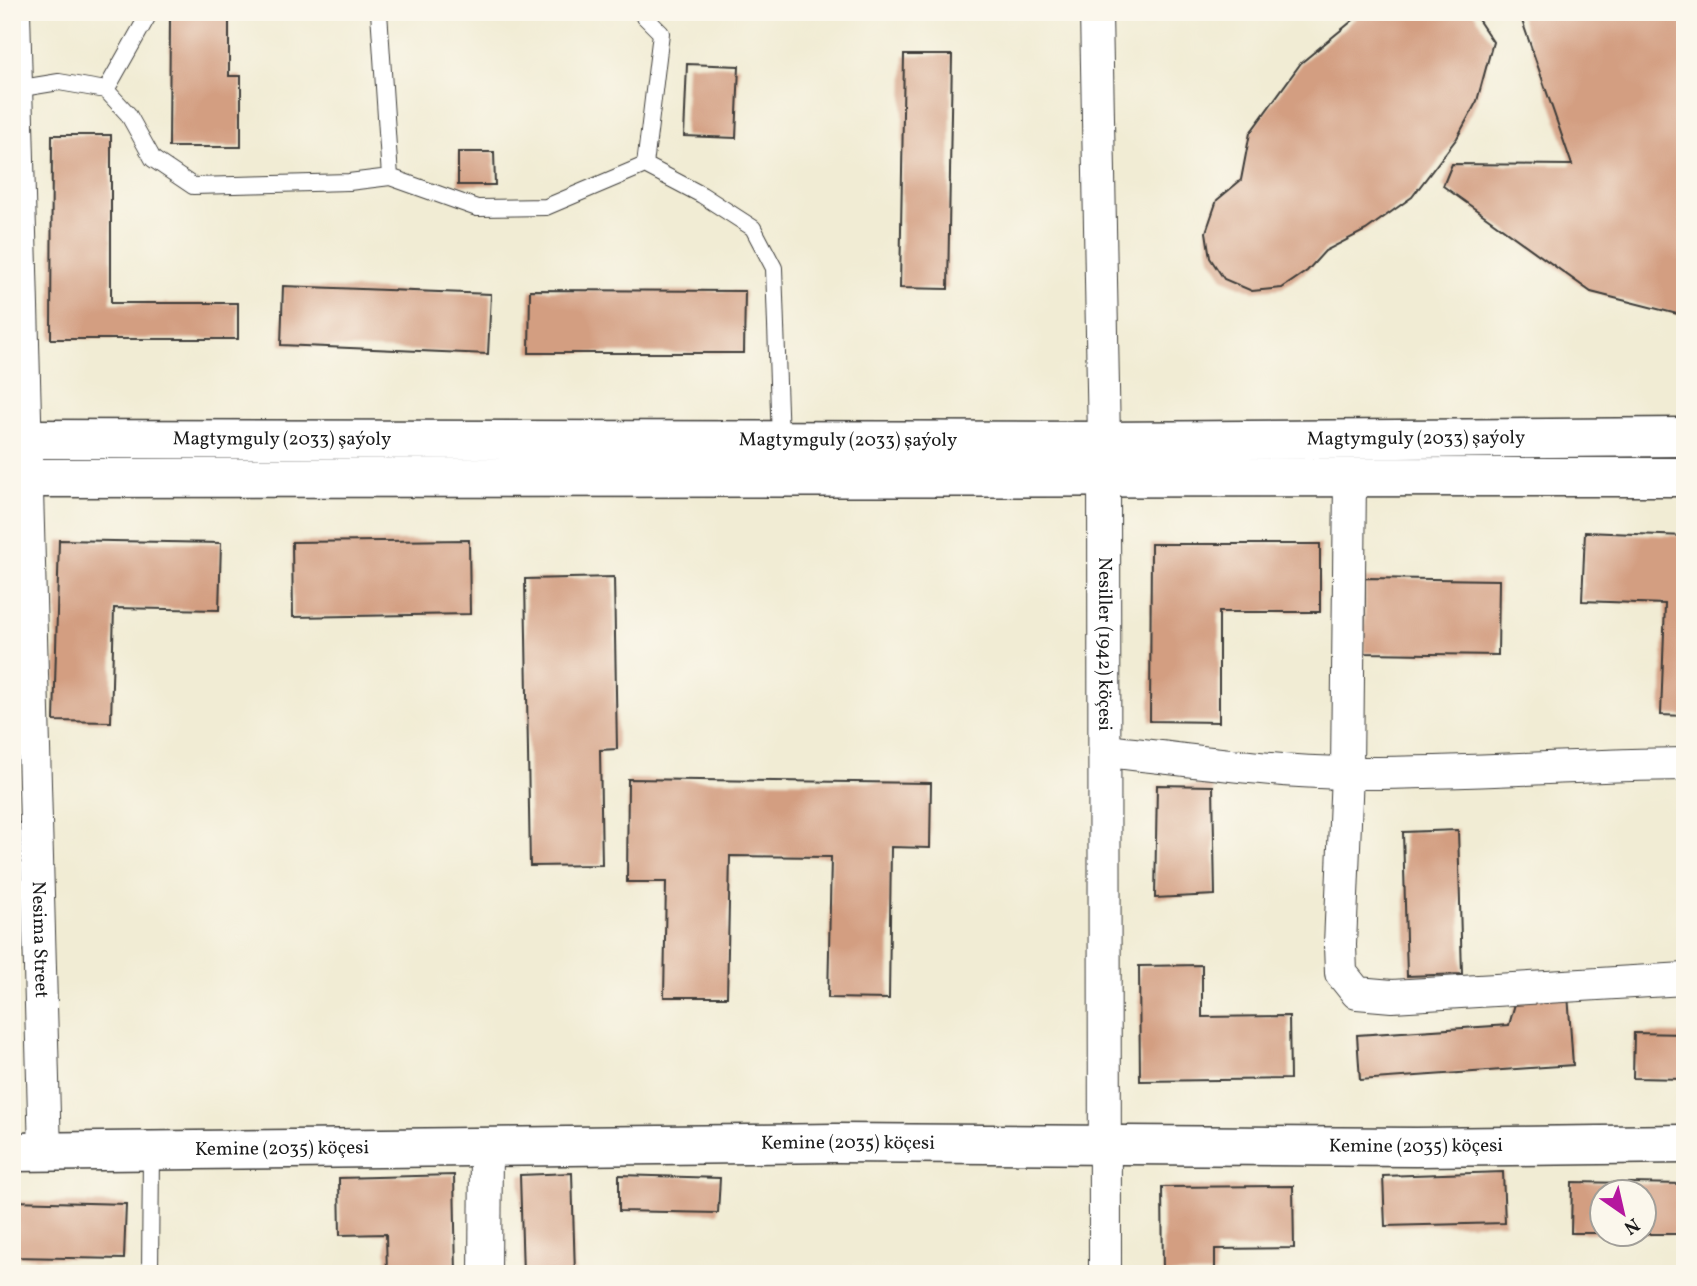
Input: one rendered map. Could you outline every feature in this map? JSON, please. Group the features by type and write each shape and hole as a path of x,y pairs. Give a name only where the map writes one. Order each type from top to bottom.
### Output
{"main road":[{"name":"Magtymguly (2033) şaýoly","path":"20,478 1104,459 1685,438"},
{"name":"Magtymguly (2033) şaýoly","path":"19,439 780,440 1350,477 1685,477"},
{"name":"Kemine (2035) köçesi","path":"29,1152 836,1143 1416,1147 1685,1144"}],"street":[{"name":"Nesima Street","path":"14,12 29,1152"},
{"name":"Nesiller (1942) köçesi","path":"1096,12 1104,459 1105,1274"},
{"path":"1350,477 1347,773 1341,973 1357,993 1392,996 1685,979"},
{"path":"1105,751 1347,773 1499,771 1559,765 1685,764"},
{"path":"485,1274 486,1148"}],"lane":[{"path":"106,90 150,12"},
{"path":"379,12 390,177"},
{"path":"640,12 661,33 645,165"},
{"path":"16,89 59,82 106,90 128,114 153,159 193,186 349,182 390,177 477,208 546,207 645,165"},
{"path":"645,165 702,195 753,228 774,268 780,440"},
{"path":"150,1274 151,1152"}],"building":[{"path":"1363,12 1473,12 1493,42 1477,101 1457,138 1412,197 1366,230 1325,251 1307,271 1282,288 1252,291 1224,279 1210,258 1206,232 1217,200 1241,180 1250,133 1301,63"},
{"path":"1519,12 1685,12 1685,316 1591,292 1443,186 1452,164 1572,165"},
{"path":"170,16 229,16 229,76 241,76 241,147 169,147"},
{"path":"904,55 952,55 948,289 900,288"},
{"path":"687,64 739,66 736,138 684,136"},
{"path":"52,135 111,135 111,303 238,303 238,339 51,339"},
{"path":"458,152 494,152 495,185 458,185"},
{"path":"283,286 491,294 488,354 281,345"},
{"path":"530,290 745,291 744,353 529,353"},
{"path":"1585,532 1685,536 1685,716 1661,715 1665,604 1582,601"},
{"path":"59,540 221,543 219,610 114,608 111,722 54,721"},
{"path":"469,540 470,614 293,617 292,542"},
{"path":"1151,544 1320,544 1320,612 1219,612 1219,722 1150,721"},
{"path":"614,577 617,749 600,750 602,865 530,866 525,579"},
{"path":"1365,578 1499,580 1498,655 1364,653"},
{"path":"628,779 931,783 930,848 891,847 889,999 828,998 831,857 730,856 727,997 664,997 666,882 627,882"},
{"path":"1157,785 1213,786 1215,895 1155,898"},
{"path":"1458,830 1462,974 1407,976 1403,832"},
{"path":"1202,965 1202,1017 1289,1016 1290,1079 1140,1081 1139,966"},
{"path":"1568,994 1573,1065 1360,1080 1357,1035 1509,1025 1517,997"},
{"path":"1634,1033 1685,1034 1685,1079 1633,1078"},
{"path":"1503,1172 1505,1223 1385,1226 1383,1176"},
{"path":"572,1173 575,1274 523,1274 520,1175"},
{"path":"454,1175 456,1274 387,1274 386,1234 340,1235 339,1178"},
{"path":"619,1175 720,1178 718,1213 619,1211"},
{"path":"1572,1182 1588,1182 1588,1233 1571,1233"},
{"path":"1658,1184 1685,1184 1685,1234 1658,1234"},
{"path":"1293,1186 1294,1248 1215,1249 1215,1274 1163,1274 1162,1187"},
{"path":"12,1201 126,1204 124,1259 12,1257"}]}
